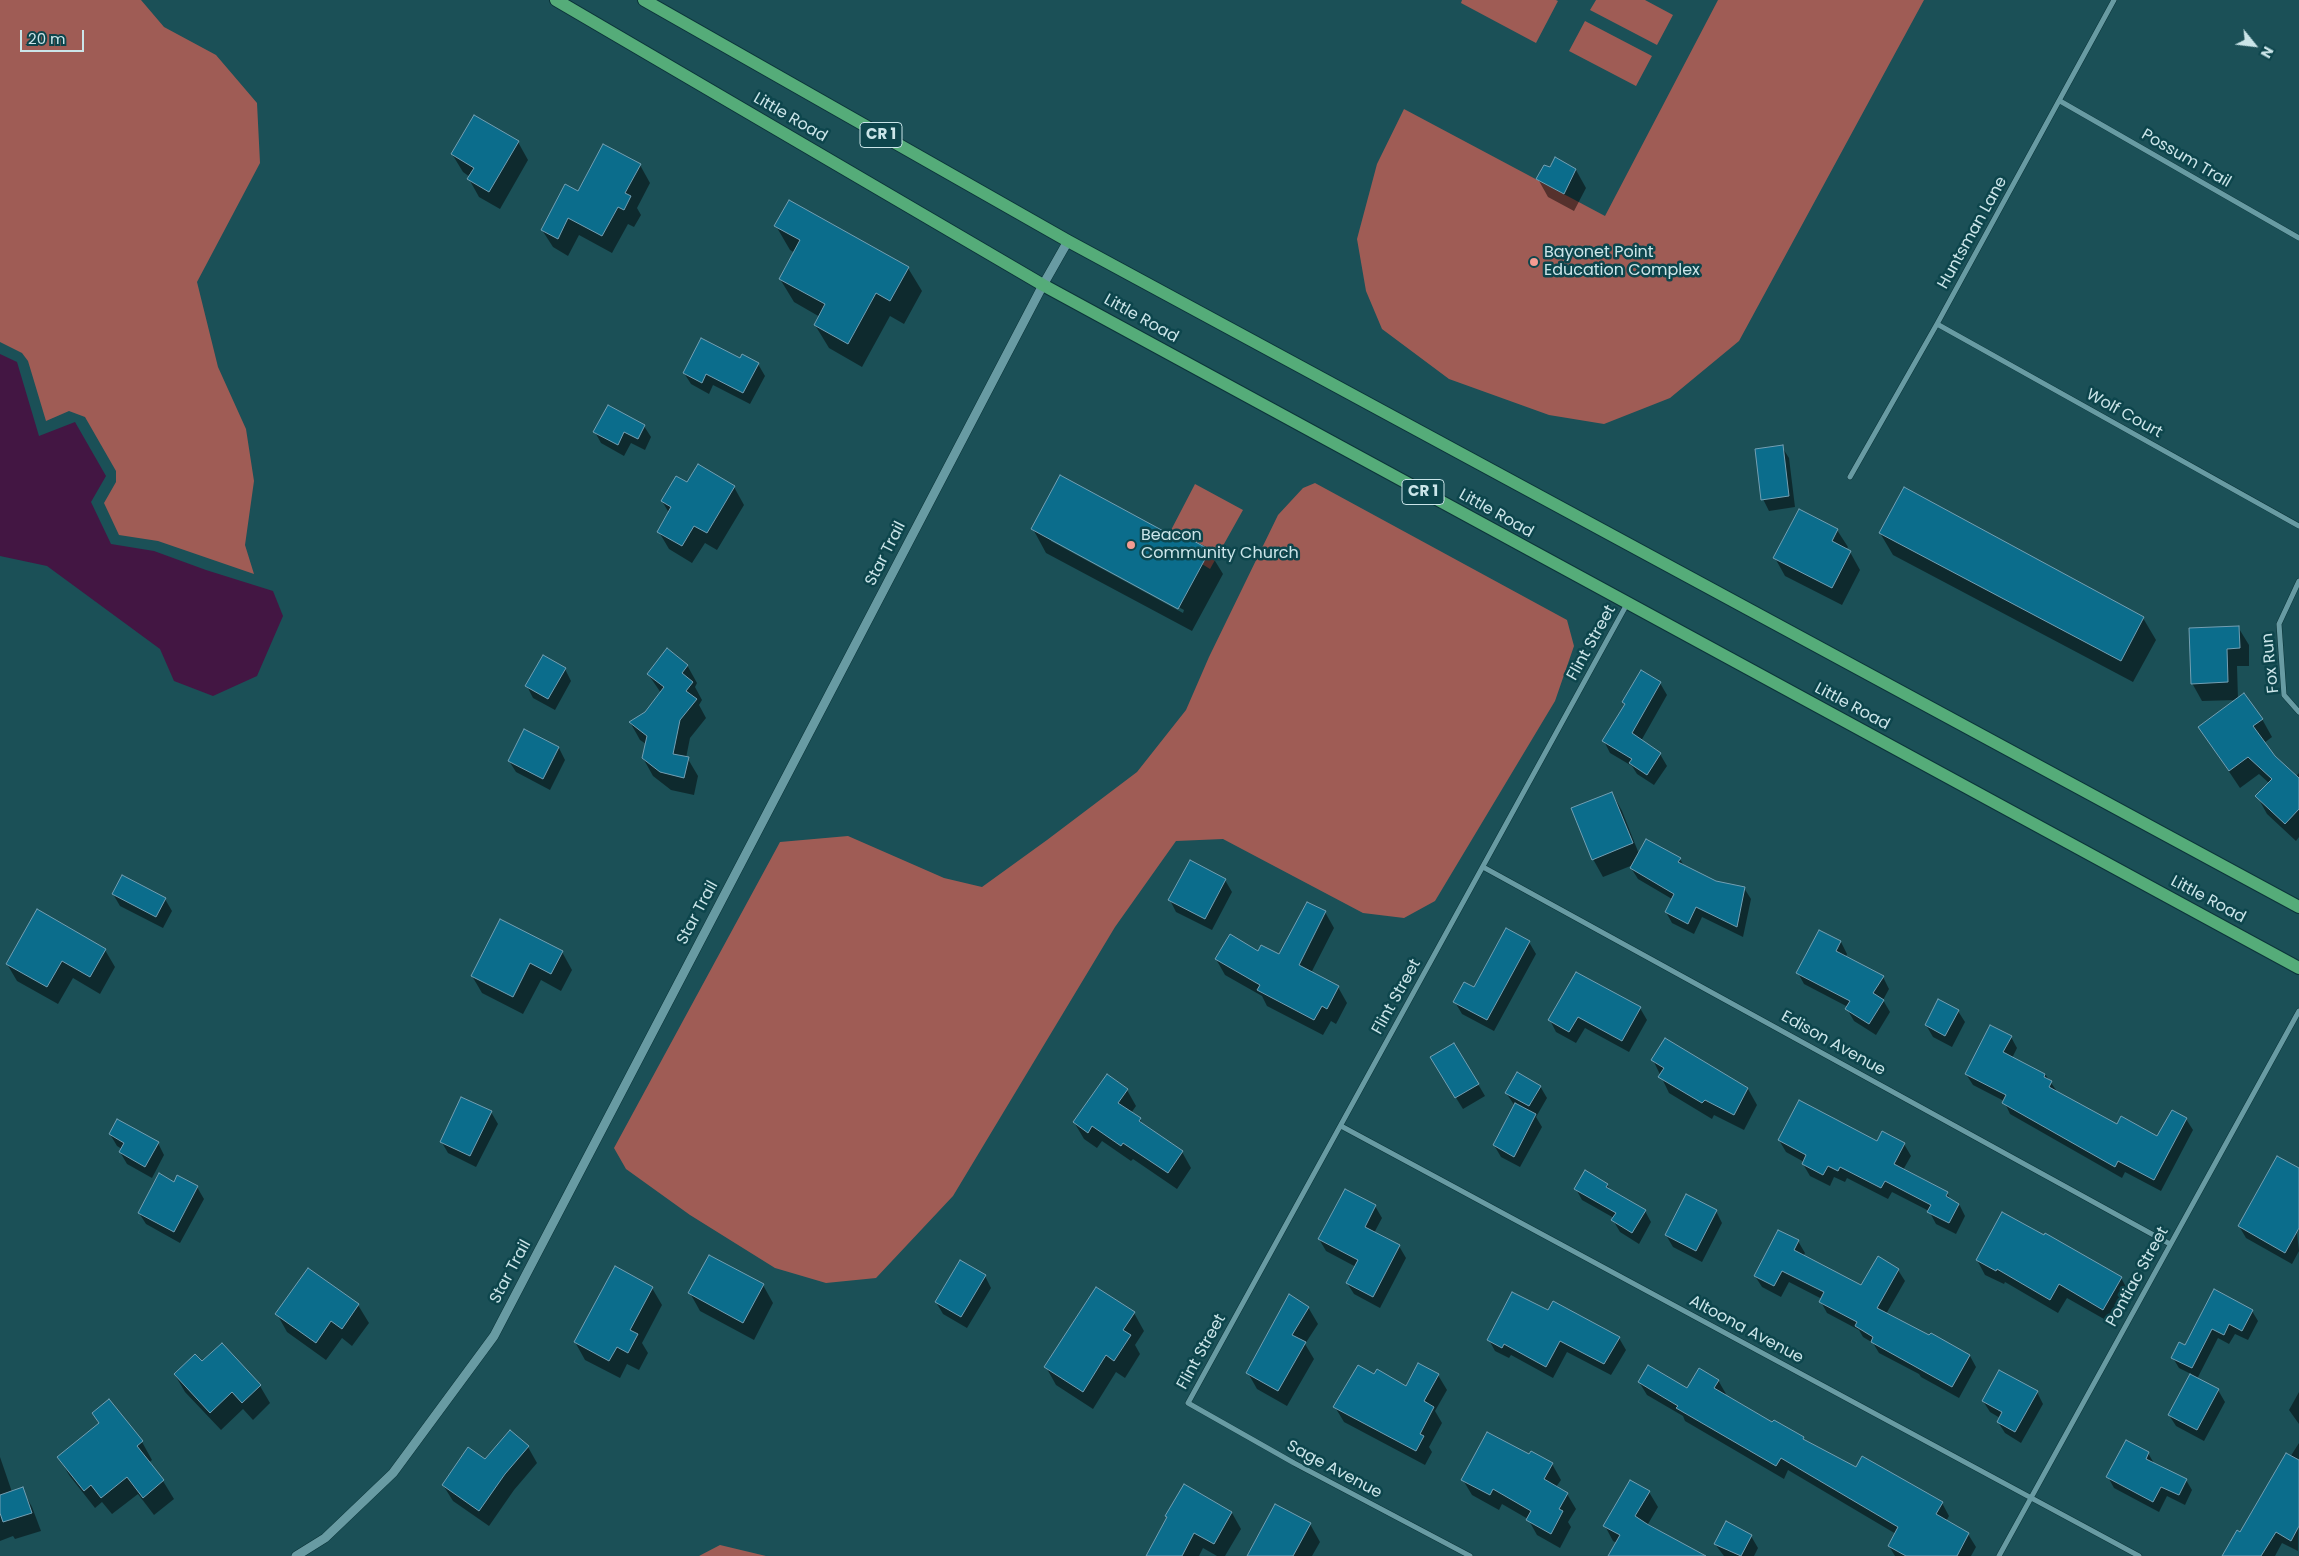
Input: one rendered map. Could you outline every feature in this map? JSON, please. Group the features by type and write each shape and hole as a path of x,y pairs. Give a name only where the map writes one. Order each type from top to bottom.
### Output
{"main road":[{"name":"Little Road","path":"556,0 1043,284 1627,604 2299,968"},
{"name":"Little Road","path":"644,0 1068,241 2299,907"}],"street":[{"name":"Huntsman Lane","path":"1850,477 2060,102 2114,0"},
{"name":"Possum Trail","path":"2060,102 2299,238"},
{"name":"Star Trail","path":"296,1556 325,1538 393,1473 494,1336 1043,284 1068,241"},
{"name":"Wolf Court","path":"1937,324 2299,526"},
{"name":"Fox Run","path":"2299,581 2279,624 2284,695 2299,712"},
{"name":"Flint Street","path":"1188,1402 1627,604"},
{"name":"Edison Avenue","path":"1483,866 2170,1244"},
{"name":"Pontiac Street","path":"1999,1556 2299,1011"},
{"name":"Altoona Avenue","path":"1341,1126 2139,1556"},
{"name":"Sage Avenue","path":"1188,1402 1294,1463 1470,1556"}],"shaded area":[{"path":"0,0 141,0 164,27 216,55 257,103 260,163 197,282 218,367 246,429 254,481 245,545 254,574 158,541 119,535 104,503 116,482 116,471 85,417 69,411 46,421 28,361 22,353 0,342"},
{"path":"1462,0 1558,1 1536,43 1461,3"},
{"path":"1596,0 1645,0 1673,15 1657,45 1590,10"},
{"path":"1718,0 1924,0 1739,341 1670,398 1604,424 1549,415 1449,379 1382,329 1366,291 1357,239 1377,164 1404,109 1605,216"},
{"path":"1585,21 1652,56 1636,86 1569,51"},
{"path":"0,354 17,362 39,436 75,422 106,476 91,502 111,544 154,551 273,591 283,616 257,676 213,696 174,681 160,649 47,566 0,556"},
{"path":"1315,483 1567,620 1574,646 1555,701 1435,901 1404,918 1363,913 1223,839 1176,841 1115,927 953,1196 876,1278 826,1283 775,1268 690,1215 626,1169 614,1148 780,842 848,836 944,878 982,887 1137,772 1186,710 1209,657 1278,515 1303,488"},
{"path":"1195,484 1243,510 1210,569 1202,564 1210,549 1184,535 1181,540 1169,534"},
{"path":"720,1545 766,1556 699,1556"}],"building":[{"path":"474,115 519,141 489,192 467,179 474,168 451,154"},
{"path":"603,144 641,164 625,193 631,196 624,210 618,207 602,236 568,218 558,239 541,230 565,184 578,191"},
{"path":"1555,157 1576,169 1564,194 1536,179 1544,165 1550,167"},
{"path":"789,200 909,267 890,301 876,293 848,344 814,325 825,304 779,279 800,240 774,226"},
{"path":"701,338 740,358 742,354 759,363 743,393 706,374 702,383 683,373"},
{"path":"608,405 645,425 638,439 624,432 618,445 593,432"},
{"path":"1783,445 1789,496 1761,500 1755,449"},
{"path":"698,464 735,486 707,533 694,526 682,546 657,532 671,507 661,501 676,476 687,482"},
{"name":"Beacon Community Church","path":"1060,475 1180,540 1183,535 1210,550 1178,609 1031,529"},
{"path":"1904,487 2144,617 2121,661 1879,533"},
{"path":"1799,509 1838,529 1832,541 1851,551 1832,588 1773,558"},
{"path":"2239,626 2240,648 2227,649 2228,682 2191,684 2189,628"},
{"path":"667,648 688,665 682,673 693,682 686,691 697,699 680,720 673,754 689,757 684,778 660,772 642,758 647,736 629,722 645,712 664,687 647,674"},
{"path":"543,655 566,668 548,699 525,686"},
{"path":"1641,670 1661,682 1632,733 1661,753 1647,775 1629,763 1632,759 1602,741 1625,704 1622,702"},
{"path":"2244,693 2263,719 2253,726 2275,756 2299,778 2299,809 2285,824 2255,796 2272,779 2248,757 2229,771 2198,727"},
{"path":"524,729 559,747 543,779 508,761"},
{"path":"1612,792 1633,843 1592,860 1571,808"},
{"path":"1646,839 1681,858 1678,862 1716,881 1745,887 1737,927 1696,907 1688,924 1665,912 1674,894 1630,868"},
{"path":"1190,860 1226,879 1205,919 1168,900"},
{"path":"122,875 166,898 156,917 112,894"},
{"path":"1307,902 1326,911 1299,965 1339,986 1327,1009 1322,1006 1314,1020 1257,990 1260,985 1215,959 1230,934 1258,951 1261,945 1279,954"},
{"path":"37,909 106,949 90,977 62,961 47,987 6,964"},
{"path":"500,919 563,951 551,974 530,963 513,997 471,976"},
{"path":"1506,928 1530,941 1487,1020 1453,1002 1464,982 1474,987"},
{"path":"1819,930 1841,941 1836,951 1884,976 1873,993 1884,1000 1869,1024 1845,1009 1850,1001 1796,973"},
{"path":"1576,972 1641,1007 1622,1041 1578,1017 1569,1032 1548,1020"},
{"path":"1938,999 1959,1010 1945,1036 1925,1025"},
{"path":"1990,1025 2012,1036 2003,1052 2045,1074 2044,1077 2052,1081 2049,1087 2117,1124 2121,1116 2157,1136 2172,1110 2187,1118 2154,1180 2118,1161 2115,1167 2002,1103 2006,1095 1965,1074"},
{"path":"1665,1038 1748,1088 1734,1115 1705,1100 1702,1103 1658,1077 1664,1068 1651,1060"},
{"path":"1454,1043 1479,1084 1455,1098 1430,1057"},
{"path":"1517,1072 1541,1086 1529,1106 1505,1093"},
{"path":"1107,1074 1128,1089 1118,1103 1141,1118 1139,1121 1183,1151 1168,1173 1123,1143 1121,1146 1092,1126 1088,1133 1073,1122"},
{"path":"461,1097 492,1111 470,1156 440,1142"},
{"path":"1799,1100 1877,1141 1882,1131 1905,1143 1894,1164 1948,1192 1946,1196 1959,1204 1949,1223 1927,1212 1931,1205 1885,1181 1881,1188 1840,1167 1838,1171 1828,1166 1823,1175 1802,1164 1806,1155 1778,1140"},
{"path":"1515,1103 1536,1114 1514,1157 1493,1145"},
{"path":"117,1119 159,1142 145,1167 119,1152 124,1143 109,1134"},
{"path":"2277,1156 2299,1168 2299,1228 2285,1253 2238,1226"},
{"path":"1585,1170 1608,1184 1606,1187 1646,1210 1632,1233 1611,1220 1616,1213 1574,1189"},
{"path":"159,1173 174,1182 177,1175 198,1186 174,1232 138,1213"},
{"path":"1345,1189 1376,1205 1365,1227 1400,1245 1373,1297 1346,1283 1358,1260 1318,1239"},
{"path":"1686,1194 1717,1210 1696,1251 1665,1235"},
{"path":"2002,1212 2044,1235 2045,1233 2122,1277 2103,1310 2059,1284 2050,1300 1997,1269 1996,1271 1976,1260"},
{"path":"1778,1230 1799,1240 1794,1250 1861,1285 1878,1256 1899,1269 1877,1308 1929,1335 1931,1333 1970,1355 1952,1387 1871,1342 1873,1337 1855,1326 1857,1322 1819,1302 1824,1292 1782,1271 1774,1286 1754,1276"},
{"path":"709,1255 764,1284 743,1323 688,1293"},
{"path":"960,1260 986,1275 961,1317 935,1302"},
{"path":"615,1266 653,1287 630,1330 638,1334 628,1353 617,1347 609,1361 574,1342"},
{"path":"308,1268 359,1304 342,1329 331,1321 316,1343 275,1314"},
{"path":"1096,1287 1135,1312 1123,1330 1131,1335 1114,1361 1106,1355 1083,1392 1044,1367"},
{"path":"2214,1289 2253,1310 2242,1331 2229,1324 2224,1335 2212,1329 2192,1368 2171,1358 2179,1342 2185,1345"},
{"path":"1512,1292 1548,1310 1553,1301 1620,1337 1604,1364 1560,1341 1546,1367 1504,1344 1502,1348 1487,1340"},
{"path":"1289,1294 1309,1307 1292,1335 1306,1342 1278,1391 1246,1373"},
{"path":"222,1343 261,1385 242,1403 232,1392 210,1413 174,1374 195,1354 202,1361"},
{"path":"1418,1363 1439,1374 1424,1401 1434,1407 1420,1434 1424,1436 1416,1451 1333,1407 1358,1365 1374,1374 1377,1369 1406,1386"},
{"path":"1648,1365 1687,1388 1699,1368 1719,1380 1714,1388 1772,1422 1774,1420 1804,1437 1803,1439 1856,1467 1862,1456 1943,1502 1936,1514 1969,1533 1957,1556 1906,1556 1888,1546 1898,1527 1781,1458 1776,1466 1676,1408 1678,1406 1638,1382"},
{"path":"1999,1370 2038,1391 2015,1432 1997,1422 2002,1412 1982,1401"},
{"path":"2190,1374 2219,1389 2197,1430 2168,1415"},
{"path":"109,1399 143,1441 137,1446 164,1480 143,1498 127,1477 101,1498 91,1485 84,1491 57,1457 99,1423 92,1413"},
{"path":"510,1430 529,1446 505,1474 479,1511 442,1485 468,1447 485,1459"},
{"path":"1487,1432 1529,1454 1531,1451 1553,1463 1544,1479 1568,1493 1559,1509 1563,1511 1551,1534 1526,1520 1531,1511 1493,1489 1490,1495 1461,1480"},
{"path":"2126,1440 2149,1452 2146,1459 2187,1479 2179,1495 2161,1487 2153,1502 2106,1477"},
{"path":"2286,1453 2299,1460 2299,1526 2291,1541 2276,1532 2261,1556 2222,1556 2237,1530 2240,1532"},
{"path":"1630,1480 1650,1491 1635,1516 1706,1556 1608,1556 1620,1535 1603,1526"},
{"path":"1184,1484 1232,1512 1214,1544 1194,1533 1182,1556 1146,1556 1167,1517 1165,1516"},
{"path":"23,1487 32,1513 3,1522 0,1513 0,1495"},
{"path":"1275,1504 1311,1523 1293,1556 1247,1556"},
{"path":"1726,1521 1752,1535 1741,1556 1714,1544"}],"place":[{"name":"Bayonet Point Education Complex","path":"1534,262"},
{"name":"Beacon Community Church","path":"1131,545"}]}
